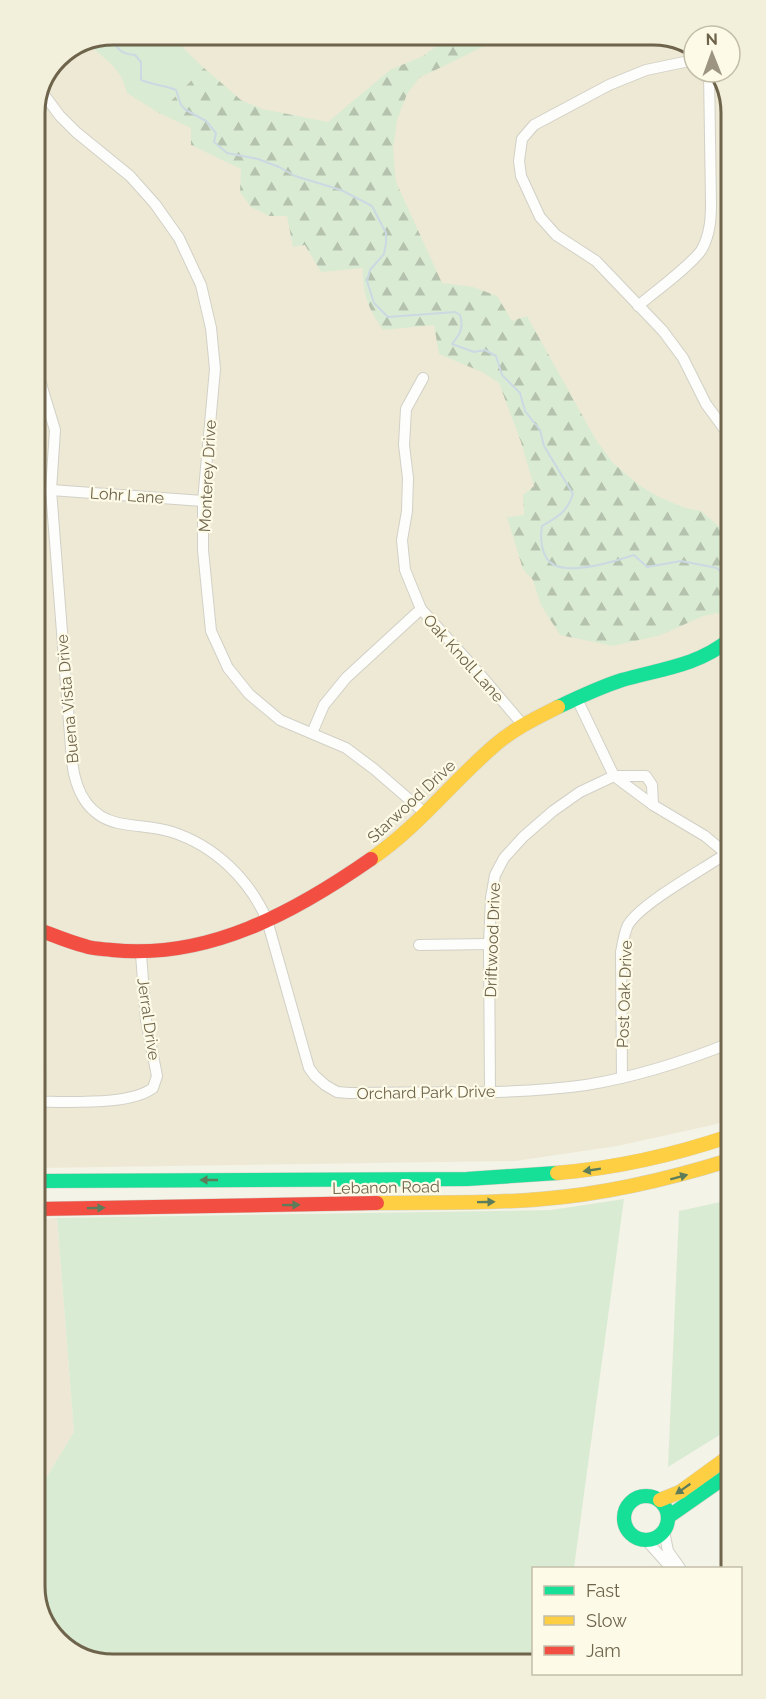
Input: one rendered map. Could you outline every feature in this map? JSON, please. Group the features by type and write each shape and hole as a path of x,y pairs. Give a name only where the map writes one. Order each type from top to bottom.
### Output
{"main road":[{"name":"Starwood Drive","path":"45,932 84,947 141,954 190,948 239,932 309,899 357,870 426,814 494,747 524,725 606,685 686,664 721,647"},
{"name":"Lebanon Road","path":"45,1181 536,1177 571,1174 639,1162 721,1139"},
{"name":"Lebanon Road","path":"45,1209 569,1198 619,1191 670,1179 721,1163"},
{"path":"721,1462 680,1492 660,1500 640,1496 628,1504 624,1524 632,1536 646,1540 659,1536 666,1524 721,1481"},
{"path":"660,1500 667,1511 666,1524"}],"street":[{"path":"682,62 646,70 609,85 534,124 522,139 519,161 521,176 540,217 556,235 596,261 663,331 683,357 706,404 721,424"},
{"path":"638,306 700,252 706,239 711,213 709,84"},
{"name":"Monterey Drive","path":"47,98 76,132 130,176 155,204 179,237 201,285 211,328 215,369 203,501 203,550 212,631 228,668 249,694 280,720 346,748 426,814"},
{"name":"Oak Knoll Lane","path":"423,378 406,409 404,445 408,478 407,511 402,540 405,570 420,609 524,725"},
{"name":"Buena Vista Drive","path":"45,397 55,430 51,490 73,772 82,798 98,814"},
{"name":"Lohr Lane","path":"51,490 203,501"},
{"path":"312,733 324,705 345,678 420,609"},
{"path":"577,699 614,776 653,805 705,836 721,849"},
{"path":"614,776 646,776 652,785 653,805"},
{"name":"Driftwood Drive","path":"490,1092 489,944 491,898 495,875 504,858 523,837 553,811 580,792 614,776"},
{"name":"Orchard Park Drive","path":"98,814 117,822 168,831 199,845 224,861 240,877 257,899 267,920 309,1068 320,1082 337,1092 490,1092 557,1088 622,1078 721,1046"},
{"name":"Post Oak Drive","path":"622,1078 621,952 629,924 655,900 721,859"},
{"path":"419,945 489,944"},
{"name":"Jerral Drive","path":"45,1102 112,1100 144,1093 153,1088 157,1071 146,1020 141,954"},
{"path":"666,1524 668,1551 679,1567"},
{"path":"646,1540 669,1567"}],"shaded area":[{"path":"113,45 658,45 682,52 682,84 714,84 721,113 721,1122 617,1146 516,1161 45,1168 45,108 47,95 56,75 75,56 87,50"},
{"path":"57,1218 74,1432 45,1480 45,1219"}],"green space":[{"path":"113,45 181,45 204,68 159,113 127,93 121,77 107,60 92,48"},
{"path":"438,45 487,45 419,78 407,94 397,120 393,149 396,182 442,283 473,287 497,296 512,321 527,316 596,440 613,463 639,485 657,496 685,508 701,511 721,528 721,614 703,616 661,635 613,646 560,635 541,605 533,580 523,569 507,517 524,515 523,495 534,486 521,442 499,383 482,372 439,354 434,325 383,330 367,300 363,268 321,272 305,245 293,247 287,216 269,216 251,207 240,192 241,169 191,145 191,128 159,113 204,68 241,100 262,109 328,122 390,70 423,56"},
{"path":"45,953 47,1090 45,1090"},
{"path":"624,1199 574,1567 532,1567 532,1654 108,1654 79,1645 59,1628 49,1608 45,1586 45,1480 74,1432 57,1218 551,1210"},
{"path":"721,1202 721,1434 668,1467 679,1211"}],"waterway":[{"path":"116,45 119,50 135,55 141,62 141,80 176,90 181,105 206,121 216,133 214,142 227,153 258,159 295,176 341,190 372,206 386,233 384,254 370,270 367,281 374,303 388,317 455,312 460,315 461,331 452,344 474,352 485,350 496,356 502,375 520,393 525,411 540,430 544,446 573,494 561,513 542,526 542,548 550,562 554,565 572,568 606,563 634,555 647,567 681,561 717,568 721,572"}],"traffic: fast":[{"path":"558,707 614,683 678,666 704,656 721,646"},
{"path":"45,1181 467,1179 557,1173"},
{"path":"668,1517 721,1480"},
{"path":"646,1496 655,1497 662,1502 667,1509 668,1518 667,1527 662,1534 655,1539 646,1540 637,1539 630,1534 625,1527 624,1518 625,1509 630,1502 637,1497 646,1496"}],"traffic: slow":[{"path":"371,859 404,833 501,740 525,724 558,707"},
{"path":"557,1173 645,1160 721,1139"},
{"path":"377,1203 501,1202 566,1197 637,1185 721,1163"},
{"path":"660,1500 680,1492 721,1462"}],"traffic: jam":[{"path":"45,932 95,948 112,950 148,951 216,940 281,914 342,879 371,859"},
{"path":"45,1209 377,1203"}]}
